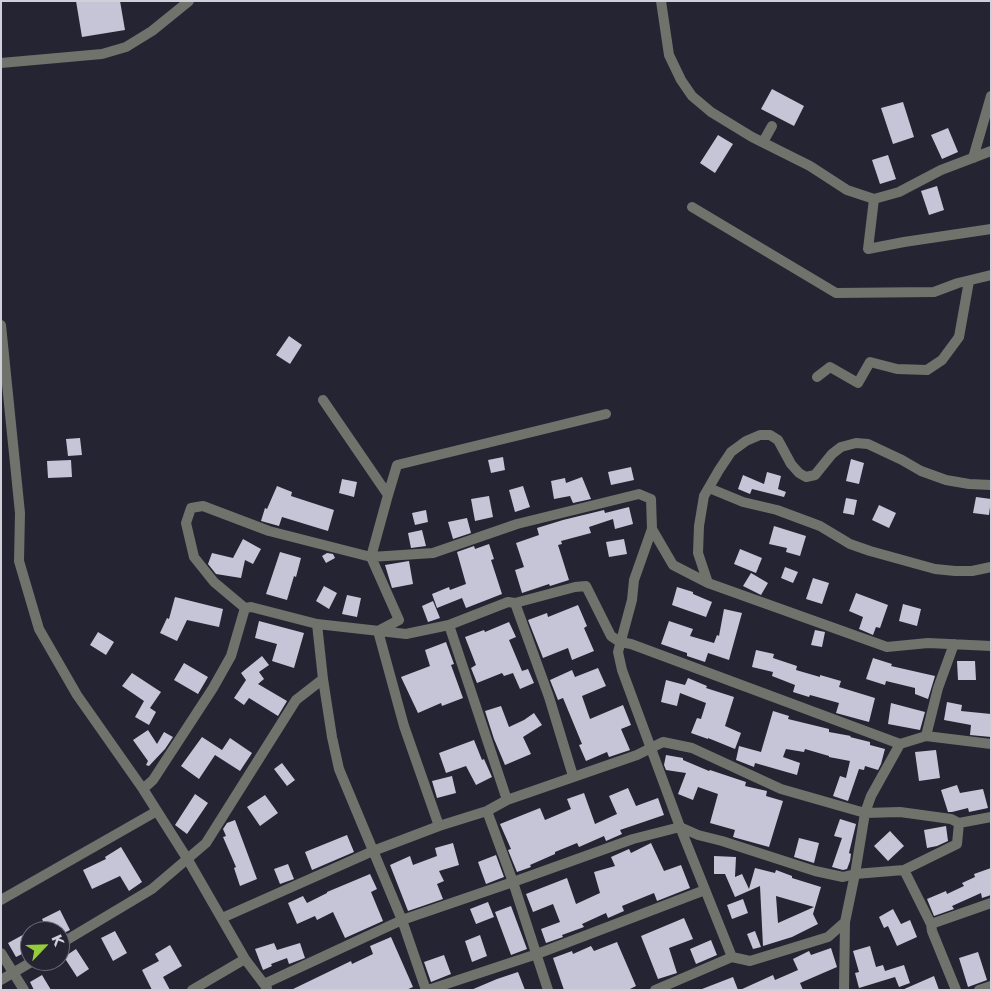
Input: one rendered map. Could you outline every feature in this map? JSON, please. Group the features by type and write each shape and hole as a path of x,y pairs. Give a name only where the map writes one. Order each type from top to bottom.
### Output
{"street":[{"path":"1,63 102,54 126,47 152,31 189,1"},
{"path":"661,1 669,55 681,80 692,96 711,112 810,166 847,190 874,199 899,192 941,170 991,151"},
{"path":"973,158 991,96"},
{"path":"763,142 772,126"},
{"path":"874,199 868,249 991,229"},
{"path":"692,207 836,293 934,292 958,283 991,275"},
{"path":"817,377 830,367 858,383 870,362 897,369 926,370 942,360 959,337 969,281"},
{"path":"1,325 20,513 19,561 39,629 77,695 143,789 188,860 246,959 266,987 402,920 633,839 680,827 698,836 722,841 815,871 843,877 855,874 904,870 957,844 959,823"},
{"path":"323,400 388,495"},
{"path":"378,631 399,620 371,557 397,466 606,414"},
{"path":"708,583 698,553 698,526 704,496 718,470 731,452 746,441 760,435 770,435 778,440 791,464 799,473 806,477 815,475 832,454 841,447 856,443 868,444 921,471 946,480 969,484 991,484"},
{"path":"709,488 743,502 777,510 820,526 850,544 870,551 935,569 972,571 991,567"},
{"path":"245,608 214,582 194,557 186,523 191,508 204,506 269,531 371,557 433,553 517,524 639,494 651,499 652,529 634,580 632,600 618,652 622,670 680,827 732,957"},
{"path":"652,529 673,565 708,583 887,647 928,644 991,646"},
{"path":"245,608 251,606 317,624 406,634 449,625 508,602 515,603 574,587 586,586 611,636 620,642 631,644 900,744 926,736 991,744"},
{"path":"515,603 549,697 573,776"},
{"path":"143,789 153,780 213,688 231,656 245,608"},
{"path":"317,624 323,678 339,769 402,920 427,990 537,954 705,890"},
{"path":"449,625 507,800"},
{"path":"378,631 404,726 439,826"},
{"path":"926,736 938,688 954,644"},
{"path":"70,938 152,889 206,843 296,700 323,678"},
{"path":"222,918 373,851 487,810 507,800 573,776 638,755 663,742 692,748 781,789 865,814 900,812 951,818 959,823 991,817"},
{"path":"844,990 845,922 865,814 871,796 900,744"},
{"path":"487,810 513,882 548,990"},
{"path":"1,900 157,811"},
{"path":"904,870 931,924 932,931 956,990"},
{"path":"931,924 991,903"},
{"path":"655,990 676,986 732,957 750,961 828,937 845,922"},
{"path":"1,952 24,990"},
{"path":"192,990 246,959"},
{"path":"1,980 20,969"},
{"path":"979,990 991,986"}],"building":[{"path":"76,1 120,1 125,30 82,37"},
{"path":"772,89 804,106 794,126 761,109"},
{"path":"903,102 914,137 893,144 881,108"},
{"path":"948,128 958,152 942,159 931,135"},
{"path":"718,135 733,144 715,173 700,163"},
{"path":"888,155 896,179 880,184 872,160"},
{"path":"937,186 944,210 929,215 921,191"},
{"path":"289,336 302,345 290,364 276,355"},
{"path":"80,438 82,455 68,456 66,439"},
{"path":"503,457 505,470 491,473 488,460"},
{"path":"851,459 864,463 859,484 846,481"},
{"path":"71,460 72,477 48,478 47,461"},
{"path":"631,467 634,480 611,485 608,472"},
{"path":"767,472 781,476 778,489 786,492 784,497 752,489 750,494 738,489 743,475 764,484"},
{"path":"582,477 591,499 573,503 570,496 554,499 551,481 565,478 566,483"},
{"path":"342,479 357,482 354,497 339,493"},
{"path":"277,486 292,492 291,496 334,510 328,531 282,517 279,526 261,521 265,508 267,509"},
{"path":"523,486 530,507 515,512 509,490"},
{"path":"489,496 493,517 475,521 471,499"},
{"path":"976,497 991,499 989,515 973,513"},
{"path":"846,498 857,500 854,515 843,513"},
{"path":"879,505 896,513 889,528 872,520"},
{"path":"629,507 633,524 615,529 613,519 589,527 591,533 561,541 562,544 558,545 569,580 522,593 515,570 524,567 516,543 539,535 537,528 604,510 605,513"},
{"path":"426,510 428,522 415,525 412,513"},
{"path":"467,518 471,533 453,539 448,522"},
{"path":"774,526 806,536 800,556 786,552 787,548 769,544"},
{"path":"422,530 426,546 411,548 408,533"},
{"path":"243,539 261,549 253,564 245,560 241,578 216,574 208,564 212,553 233,558"},
{"path":"624,539 627,554 609,557 606,542"},
{"path":"489,544 494,559 491,560 502,594 466,608 462,598 437,608 432,594 449,587 450,590 466,584 457,552 474,546 475,549"},
{"path":"740,549 762,558 756,573 734,564"},
{"path":"280,552 301,558 287,600 266,594"},
{"path":"327,553 333,554 335,558 326,563 322,556"},
{"path":"409,561 413,584 392,588 385,565"},
{"path":"785,567 798,572 793,583 781,578"},
{"path":"751,573 768,583 761,595 743,586"},
{"path":"813,578 829,583 822,604 806,599"},
{"path":"324,586 337,593 329,609 316,601"},
{"path":"677,587 693,592 693,594 712,602 706,617 672,605"},
{"path":"856,593 888,605 880,628 876,627 873,635 859,629 863,617 849,611"},
{"path":"347,595 361,598 357,617 342,614"},
{"path":"175,597 223,609 219,627 187,620 177,641 160,633 167,618 169,619"},
{"path":"433,601 440,618 428,622 422,606"},
{"path":"903,604 921,609 917,626 899,621"},
{"path":"578,605 587,626 584,628 594,651 572,660 568,648 543,658 528,620 547,613 548,617"},
{"path":"724,609 742,613 729,660 708,653 705,662 687,656 687,653 661,644 669,621 693,629 690,636 714,643 717,635 719,636"},
{"path":"259,621 304,633 294,668 272,661 277,644 255,638"},
{"path":"509,622 516,637 509,640 522,671 528,669 534,683 520,689 513,673 504,676 502,673 477,683 471,668 476,665 465,637 484,630 485,632"},
{"path":"815,630 825,632 822,647 811,645"},
{"path":"98,632 114,642 106,655 90,645"},
{"path":"446,642 454,664 451,665 463,698 442,706 441,703 418,713 401,677 430,666 425,650"},
{"path":"756,650 774,654 773,658 797,666 796,670 841,681 839,687 875,698 869,722 836,713 839,703 793,692 795,685 772,676 773,672 752,667"},
{"path":"262,656 269,665 259,672 264,679 258,684 287,701 278,716 249,698 244,705 234,698 246,680 241,673"},
{"path":"873,658 892,664 891,666 935,676 928,699 915,694 915,688 886,681 885,685 866,679"},
{"path":"957,661 975,661 976,680 958,680"},
{"path":"184,663 208,677 198,694 174,680"},
{"path":"598,668 606,686 582,696 590,719 623,705 631,725 621,729 630,750 609,757 607,752 586,761 579,745 582,744 563,698 558,700 550,680 572,670 575,677"},
{"path":"132,673 161,692 150,708 156,712 149,725 135,717 144,701 122,686"},
{"path":"688,678 707,686 706,688 734,697 725,726 741,733 735,749 691,733 697,718 701,719 706,703 680,693 677,706 661,702 666,680 685,685"},
{"path":"947,702 962,705 961,711 991,714 991,737 970,735 971,725 944,720"},
{"path":"891,703 925,712 920,730 888,724"},
{"path":"501,706 509,727 534,713 542,725 523,737 531,754 505,765 485,711"},
{"path":"773,711 789,716 788,719 829,729 829,732 851,736 870,742 870,745 885,749 878,770 865,766 864,770 859,769 848,801 833,796 840,776 846,778 850,761 829,757 805,749 804,752 786,749 783,757 800,763 797,775 755,763 754,767 736,760 739,746 761,752"},
{"path":"148,730 157,744 164,732 173,737 149,766 146,765 148,761 133,740"},
{"path":"202,737 222,750 230,738 252,753 240,771 215,755 199,779 181,766"},
{"path":"474,740 482,760 484,759 492,777 476,785 466,766 446,773 439,753"},
{"path":"936,750 940,778 919,781 915,752"},
{"path":"666,755 683,758 683,760 709,771 746,782 745,786 767,791 766,796 783,801 769,847 733,837 735,830 710,823 718,794 698,787 693,800 678,794 686,773 666,770 664,765"},
{"path":"282,763 295,780 287,786 274,769"},
{"path":"452,776 456,793 437,798 432,781"},
{"path":"957,785 960,793 983,789 988,808 969,812 968,808 948,812 941,790"},
{"path":"628,788 636,806 658,798 664,815 620,830 622,834 606,841 604,836 579,847 577,843 530,865 531,867 517,872 508,850 511,849 500,824 540,808 545,820 571,809 567,799 584,793 595,824 617,814 609,796"},
{"path":"195,794 208,803 187,834 175,825"},
{"path":"265,795 278,813 260,826 247,807"},
{"path":"840,819 856,824 849,853 851,854 850,861 847,869 843,870 832,867 842,838 834,836"},
{"path":"235,820 257,879 240,886 234,868 236,867 223,837 226,836 223,829 227,823"},
{"path":"946,826 948,841 927,848 924,830"},
{"path":"890,831 904,846 888,861 874,846"},
{"path":"347,835 354,852 312,870 305,852"},
{"path":"799,838 819,843 814,863 794,857"},
{"path":"453,843 459,865 439,871 444,881 437,884 443,899 408,911 390,865 410,856 413,865 437,856 435,848"},
{"path":"651,843 664,871 681,865 690,888 657,901 654,893 622,906 624,911 608,918 606,913 582,924 584,927 546,943 541,929 560,922 553,904 533,912 526,894 567,878 576,904 600,893 594,872 615,866 611,857 629,849 631,853"},
{"path":"121,847 142,882 129,891 120,876 92,889 83,870 106,859 105,857"},
{"path":"496,855 504,877 486,884 478,862"},
{"path":"714,856 736,857 735,877 742,874 749,889 755,868 775,873 776,870 792,876 792,878 821,887 813,914 818,924 792,937 763,946 760,886 735,897 725,874 714,874","holes":["776,896 814,907 778,923"]},
{"path":"288,864 294,879 280,884 274,869"},
{"path":"991,868 991,895 982,898 981,893 952,906 954,909 934,916 927,899 946,891 947,894 964,886 962,883 975,877 974,874"},
{"path":"370,874 377,889 371,892 383,921 345,938 333,912 317,920 315,916 297,924 288,903 303,896 307,903 327,892"},
{"path":"743,899 748,913 732,919 727,905"},
{"path":"488,902 494,917 476,924 470,909"},
{"path":"511,906 527,949 511,955 495,912"},
{"path":"893,909 901,924 910,920 917,937 897,946 888,926 884,928 879,917"},
{"path":"60,910 66,921 43,921 42,919"},
{"path":"684,918 693,939 669,948 677,973 658,979 641,936"},
{"path":"115,931 127,953 113,961 101,938"},
{"path":"755,931 761,947 753,949 747,934"},
{"path":"480,935 487,956 472,962 465,941"},
{"path":"20,936 20,955 16,957 8,943"},
{"path":"391,937 413,987 406,990 291,990 351,961 352,964 373,954 370,946"},
{"path":"711,940 717,955 696,964 690,949"},
{"path":"617,942 636,986 628,990 564,990 553,958 572,951 573,954 591,946 594,951"},
{"path":"274,943 277,950 300,943 305,958 289,964 287,958 271,964 272,966 263,970 255,949"},
{"path":"170,945 182,966 163,977 170,990 152,990 142,970 159,961 155,954"},
{"path":"870,946 876,967 883,965 885,971 904,965 910,983 899,987 895,977 859,988 855,973 859,972 853,951"},
{"path":"831,948 837,967 800,983 803,990 740,990 773,975 775,980 798,970 793,959 809,951 811,955"},
{"path":"76,949 89,969 77,977 70,966 70,953"},
{"path":"978,952 987,980 968,987 959,958"},
{"path":"444,955 451,974 431,982 424,962"},
{"path":"518,972 525,990 471,990 497,979"},
{"path":"42,975 51,990 34,990 30,982"},
{"path":"934,976 939,990 902,990"},
{"path":"733,977 738,990 702,989"}]}
